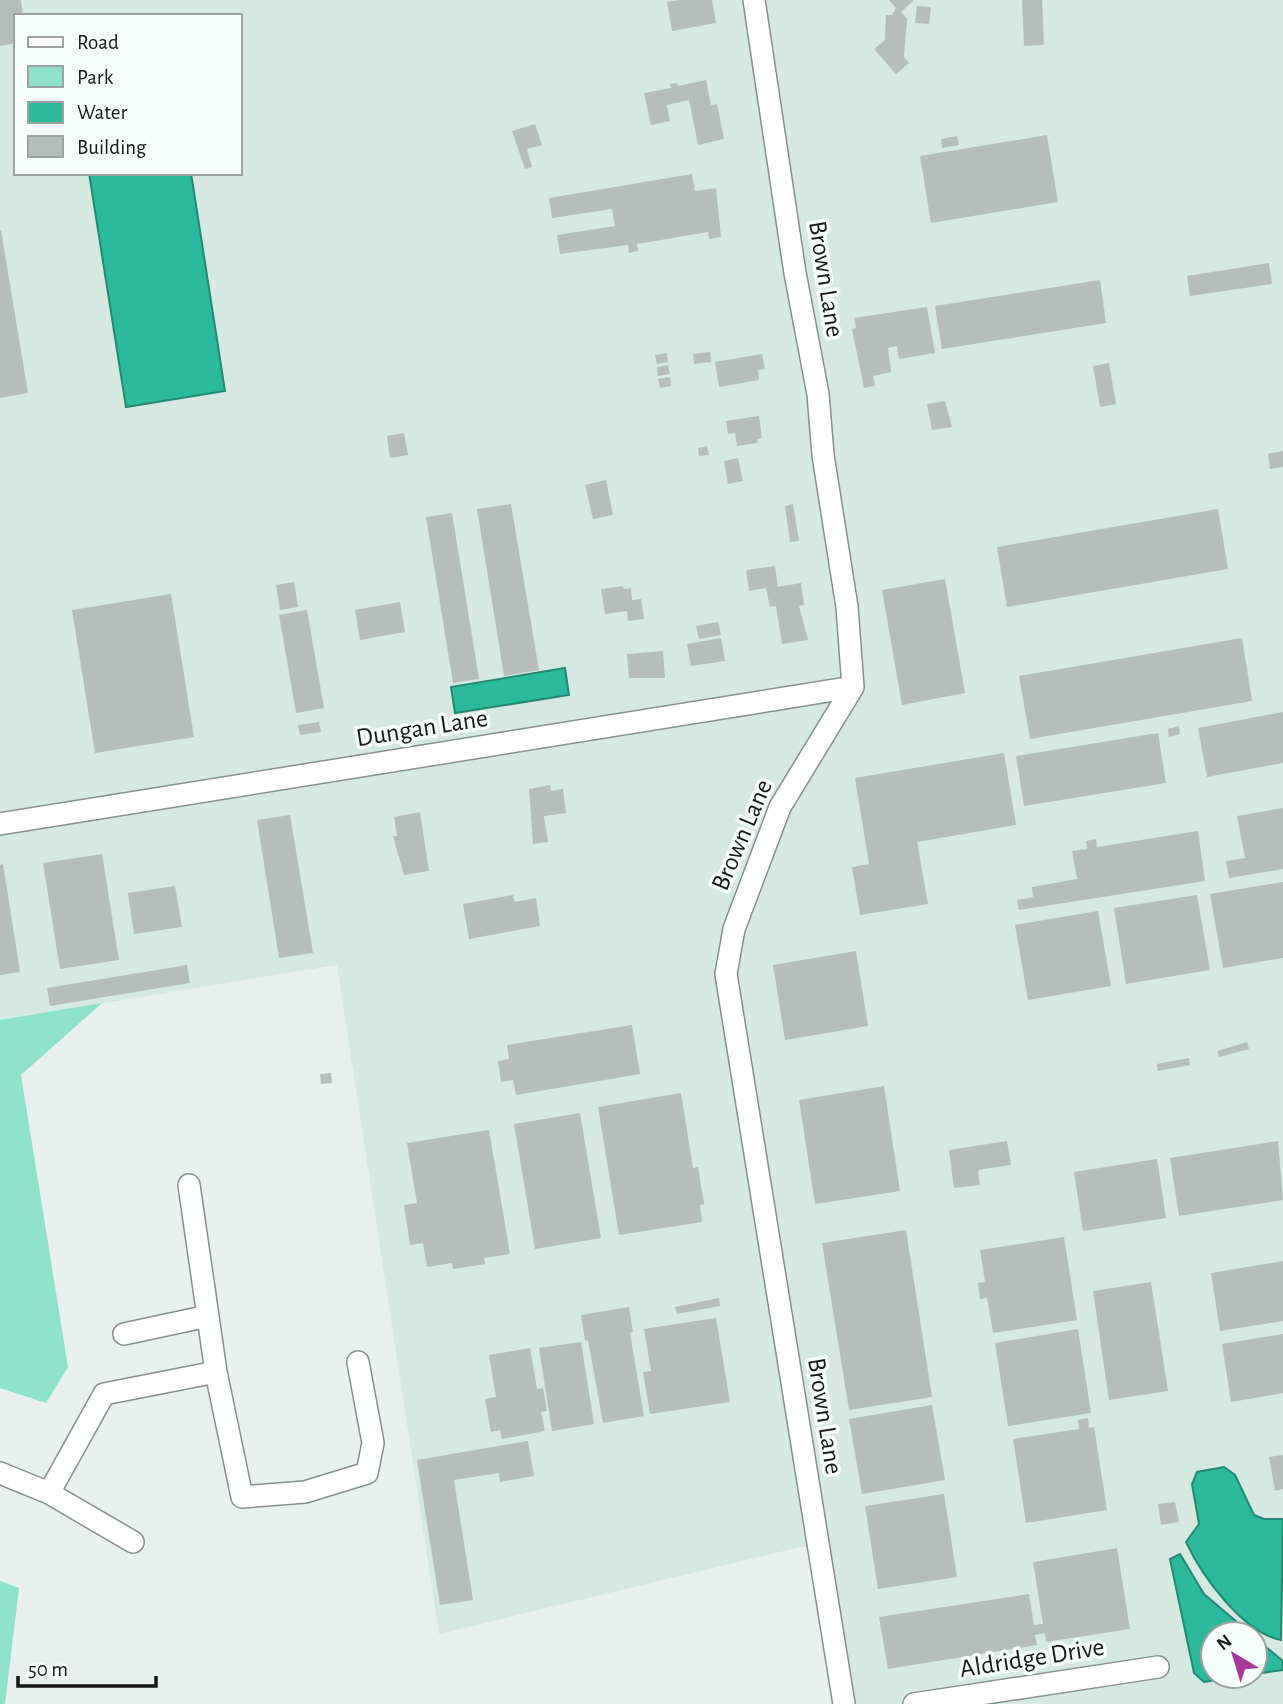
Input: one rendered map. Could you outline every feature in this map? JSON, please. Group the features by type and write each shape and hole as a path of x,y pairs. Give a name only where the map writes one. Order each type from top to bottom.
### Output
{"street":[{"name":"Brown Lane","path":"754,0 795,273 818,394 823,455 847,607 853,687 780,807 734,929 726,974 844,1704"},
{"name":"Dungan Lane","path":"0,824 853,687"},
{"path":"189,1185 216,1372 242,1497 305,1492 367,1474 373,1443 358,1362"},
{"path":"124,1334 208,1316"},
{"path":"50,1493 104,1394 216,1372"},
{"path":"0,1473 50,1493 133,1542"},
{"name":"Aldridge Drive","path":"914,1704 1158,1667"}],"shaded area":[{"path":"0,0 1283,0 1283,1704 854,1704 828,1545 800,1547 439,1634 337,965 0,1020"}],"green space":[{"path":"102,1003 21,1075 68,1367 46,1403 0,1388 0,1020"},
{"path":"0,1581 19,1588 5,1704 0,1704"}],"water":[{"path":"89,175 191,175 225,391 126,407"},
{"path":"565,668 569,695 455,713 451,687"},
{"path":"1224,1467 1235,1475 1254,1515 1264,1519 1283,1519 1281,1640 1269,1636 1269,1620 1245,1620 1225,1601 1202,1571 1186,1542 1199,1524 1192,1484 1197,1472"},
{"path":"1180,1554 1204,1594 1235,1620 1199,1620 1199,1678 1194,1673 1170,1559"},
{"path":"1269,1650 1283,1661 1283,1670 1269,1672"}],"building":[{"path":"0,0 21,0 23,14 14,14 14,43 0,46"},
{"path":"712,0 716,23 672,31 667,2"},
{"path":"889,0 914,0 901,12 907,19 904,57 909,63 896,74 874,49 885,40 886,15 892,15 896,8"},
{"path":"1022,0 1042,0 1044,45 1024,46"},
{"path":"917,6 931,7 929,24 915,23"},
{"path":"706,80 711,105 717,104 724,139 698,145 689,100 667,105 670,121 651,125 644,93 671,88 670,84 677,83 678,86"},
{"path":"535,124 542,145 527,149 532,167 525,169 512,131"},
{"path":"1047,135 1058,202 931,223 920,156"},
{"path":"957,136 959,145 942,148 941,139"},
{"path":"692,174 695,191 716,188 721,237 709,239 708,232 637,244 638,251 629,253 628,245 560,254 557,235 615,226 612,209 552,218 549,198"},
{"path":"0,231 28,393 0,398"},
{"path":"1269,263 1272,284 1190,296 1187,276"},
{"path":"1100,280 1106,323 942,349 935,306"},
{"path":"927,307 935,353 899,359 897,346 888,348 891,372 873,376 875,386 864,388 852,329 856,328 854,318"},
{"path":"710,352 711,362 694,364 693,354"},
{"path":"667,353 668,362 657,364 655,355"},
{"path":"762,354 765,369 758,370 759,380 719,387 715,362"},
{"path":"1109,363 1116,404 1100,407 1093,366"},
{"path":"668,365 670,374 658,376 657,367"},
{"path":"670,377 671,386 660,388 658,379"},
{"path":"945,401 952,427 932,430 927,404"},
{"path":"759,416 762,438 757,439 758,443 737,446 735,433 728,434 726,421"},
{"path":"404,433 408,455 390,458 387,436"},
{"path":"707,446 709,455 699,456 698,448"},
{"path":"1283,451 1283,467 1270,469 1268,454"},
{"path":"738,458 743,481 728,484 724,461"},
{"path":"606,480 613,515 593,519 585,485"},
{"path":"511,504 539,670 504,676 477,509"},
{"path":"793,504 799,541 790,542 785,506"},
{"path":"1218,509 1228,569 1007,607 997,547"},
{"path":"452,513 479,679 453,683 426,517"},
{"path":"775,566 778,587 801,583 804,605 799,606 808,640 782,644 776,606 770,607 766,588 749,591 746,570"},
{"path":"945,579 965,693 902,705 882,590"},
{"path":"294,582 298,607 280,610 276,585"},
{"path":"623,586 624,589 631,588 632,600 641,599 644,619 628,621 627,611 605,614 601,589"},
{"path":"171,594 194,737 95,753 72,610"},
{"path":"400,602 405,632 360,640 355,610"},
{"path":"307,610 324,708 296,713 279,615"},
{"path":"718,622 721,635 699,639 696,626"},
{"path":"721,638 725,661 691,666 687,644"},
{"path":"1242,638 1252,701 1030,739 1019,676"},
{"path":"663,651 665,678 629,678 627,654"},
{"path":"1283,712 1283,763 1207,777 1198,728"},
{"path":"319,722 321,732 300,735 298,725"},
{"path":"1179,726 1180,734 1169,737 1168,729"},
{"path":"1158,733 1166,783 1024,806 1016,756"},
{"path":"1004,753 1016,825 917,842 928,904 860,915 852,867 869,864 855,778"},
{"path":"550,785 551,791 563,789 566,813 544,816 548,842 533,844 529,789"},
{"path":"1283,808 1283,869 1229,878 1226,861 1245,858 1237,816"},
{"path":"420,812 429,871 404,875 393,836 397,836 394,817"},
{"path":"290,815 313,953 279,958 257,820"},
{"path":"1198,831 1205,881 1019,910 1017,900 1033,897 1032,887 1077,879 1072,851 1087,849 1086,841 1096,839 1097,847"},
{"path":"102,854 119,960 60,969 43,863"},
{"path":"3,864 20,972 0,975 0,865"},
{"path":"1283,882 1283,958 1223,968 1210,894"},
{"path":"175,886 182,927 134,934 128,893"},
{"path":"513,895 515,902 536,898 540,926 469,939 463,904"},
{"path":"1197,895 1210,970 1126,984 1114,908"},
{"path":"1098,911 1111,986 1028,1000 1015,925"},
{"path":"856,951 868,1026 785,1040 773,965"},
{"path":"187,965 190,983 50,1006 47,988"},
{"path":"632,1025 640,1074 516,1095 513,1080 501,1082 498,1061 509,1059 507,1045"},
{"path":"1247,1042 1249,1049 1219,1057 1217,1051"},
{"path":"1189,1058 1190,1065 1158,1071 1157,1064"},
{"path":"331,1073 332,1083 321,1084 320,1074"},
{"path":"884,1086 900,1191 815,1204 799,1100"},
{"path":"681,1093 693,1168 698,1167 704,1204 700,1205 702,1222 619,1235 598,1107"},
{"path":"580,1113 601,1238 535,1249 514,1124"},
{"path":"489,1130 510,1254 484,1258 485,1264 453,1269 452,1263 427,1267 423,1243 410,1245 404,1205 417,1203 407,1143"},
{"path":"1007,1141 1011,1165 978,1170 980,1185 954,1188 949,1150"},
{"path":"1278,1141 1283,1200 1179,1216 1170,1158"},
{"path":"1157,1159 1166,1218 1083,1231 1074,1172"},
{"path":"906,1230 932,1397 849,1410 822,1243"},
{"path":"1064,1237 1077,1320 993,1333 987,1298 980,1299 978,1283 985,1282 980,1250"},
{"path":"1283,1261 1283,1321 1220,1331 1211,1273"},
{"path":"1151,1282 1168,1391 1109,1400 1093,1291"},
{"path":"719,1298 720,1306 677,1314 675,1307"},
{"path":"629,1307 633,1332 630,1333 644,1416 603,1423 581,1315"},
{"path":"716,1318 730,1402 650,1414 643,1372 651,1371 644,1329"},
{"path":"1078,1329 1091,1413 1008,1426 995,1343"},
{"path":"1283,1334 1283,1393 1231,1402 1222,1344"},
{"path":"581,1342 594,1424 552,1431 539,1348"},
{"path":"530,1348 537,1389 543,1388 547,1411 541,1412 545,1431 502,1439 500,1430 491,1432 485,1399 496,1397 489,1355"},
{"path":"932,1405 945,1480 862,1494 849,1419"},
{"path":"1088,1418 1089,1428 1094,1427 1107,1510 1026,1523 1013,1439 1079,1429 1078,1420"},
{"path":"528,1441 534,1476 500,1482 499,1473 454,1480 473,1600 440,1605 417,1460"},
{"path":"1283,1455 1283,1489 1275,1491 1269,1457"},
{"path":"944,1494 957,1577 878,1589 865,1506"},
{"path":"1175,1502 1179,1522 1161,1525 1158,1504"},
{"path":"1117,1548 1130,1629 1046,1642 1045,1633 1035,1635 1037,1645 888,1669 879,1617 1029,1594 1034,1625 1043,1624 1033,1562"}]}
